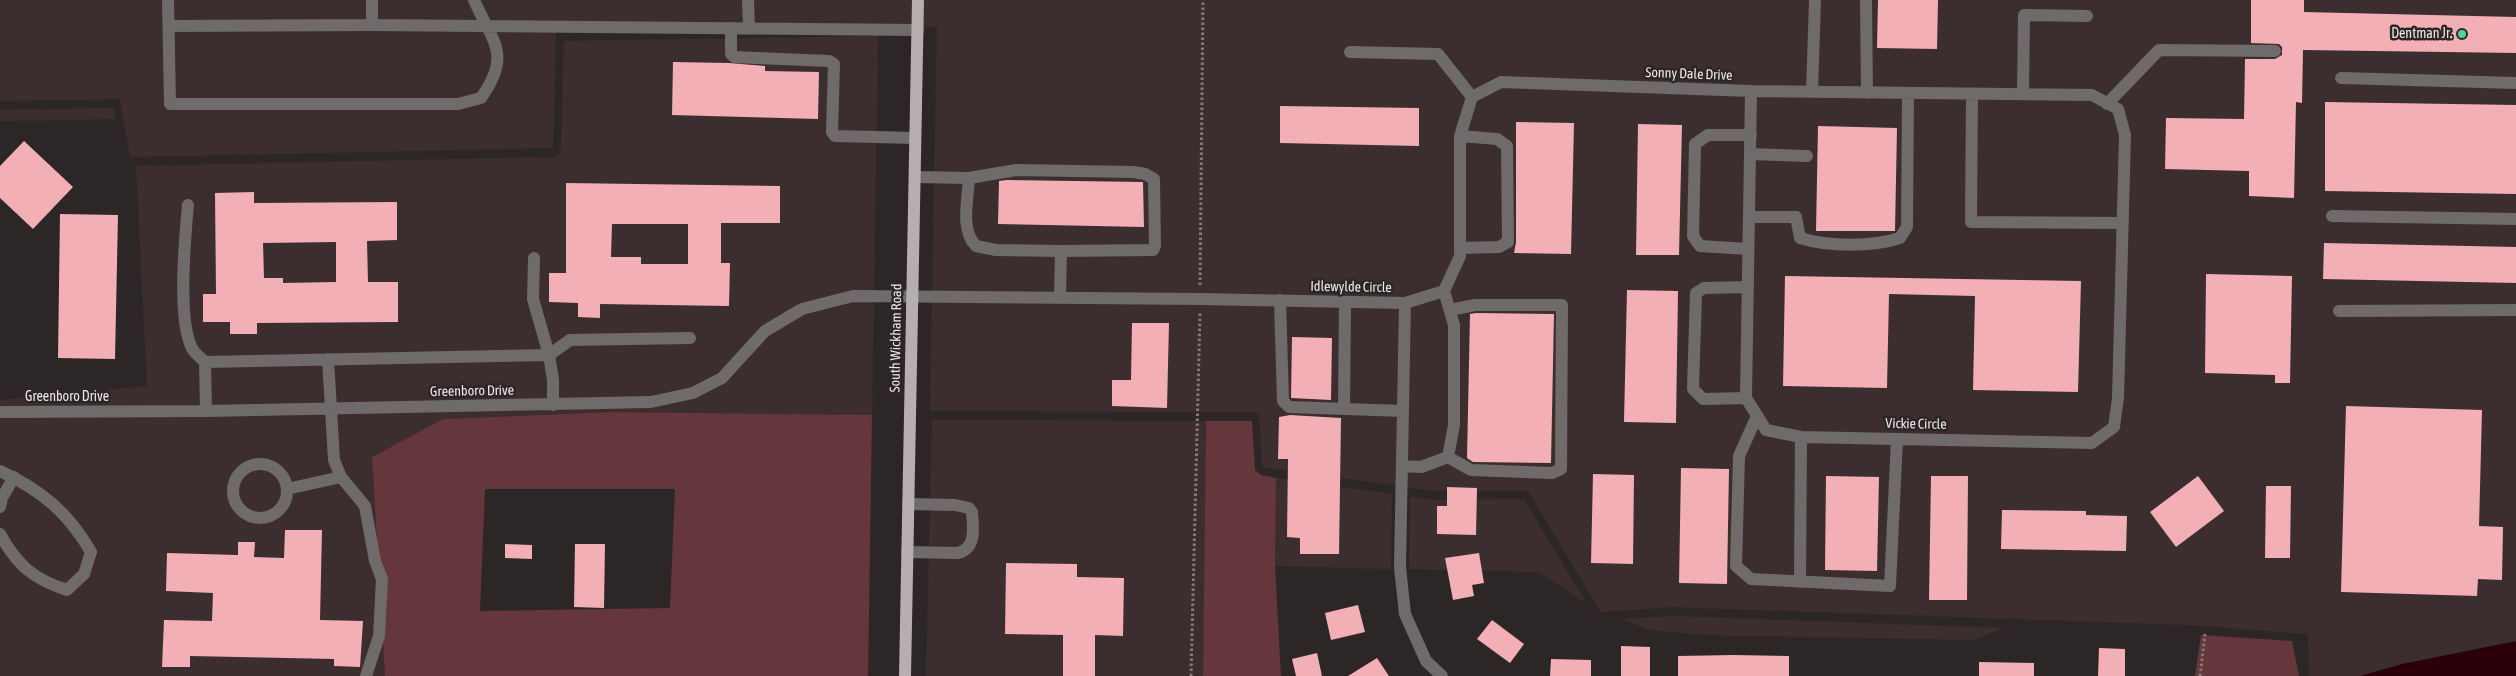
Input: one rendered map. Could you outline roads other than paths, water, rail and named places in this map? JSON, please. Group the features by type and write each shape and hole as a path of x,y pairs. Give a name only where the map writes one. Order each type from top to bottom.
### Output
{"main road":[{"name":"South Wickham Road","path":"905,676 918,0"}],"street":[{"path":"168,0 170,104 458,104 481,98 491,84 498,67 497,52 493,38 474,0"},
{"path":"372,0 372,25"},
{"path":"748,0 749,28"},
{"path":"1812,92 1815,0"},
{"path":"1866,0 1867,93"},
{"path":"2023,94 2024,15 2087,16"},
{"path":"169,26 372,25 918,30"},
{"path":"731,28 731,54 734,58 829,61 834,64 832,132 835,136 915,138"},
{"path":"2107,104 2159,50 2275,51"},
{"path":"1350,52 1438,54 1472,98 1460,136 1460,256 1444,291 1454,325 1454,425 1448,457"},
{"path":"2341,78 2516,83"},
{"name":"Sonny Dale Drive","path":"1472,98 1501,82 1752,91 2092,95 2118,109 2125,135"},
{"path":"1748,287 1704,288 1696,293 1693,389 1703,399 1746,398 1752,91"},
{"path":"1749,217 1796,216 1800,238 1813,242 1880,244 1900,238 1907,227 1908,93"},
{"path":"1972,94 1971,222 2123,223"},
{"path":"1748,249 1700,246 1693,236 1695,144 1708,135 1751,135"},
{"name":"Vickie Circle","path":"1746,398 1766,430 1801,437 2092,443 2114,427 2118,398 2125,135"},
{"path":"1460,136 1497,139 1507,146 1508,232 1508,242 1500,247 1460,248"},
{"path":"1750,154 1807,156"},
{"path":"915,177 970,178 1016,170 1134,172 1145,174 1154,179 1155,246 1153,250 1061,252 996,250 976,246 968,237 966,226 970,178"},
{"path":"188,205 183,261 186,327 192,348 205,362 206,411"},
{"path":"2332,216 2516,219"},
{"path":"1060,298 1061,252"},
{"path":"534,258 533,299 549,354 553,380 553,405"},
{"path":"1405,303 1444,291"},
{"name":"Greenboro Drive","path":"0,412 206,411 652,402 694,393 722,378 765,331 802,308 853,296 912,297"},
{"name":"Idlewylde Circle","path":"912,297 1200,299 1405,303 1400,567 1404,614 1426,661 1442,676"},
{"path":"1280,300 1283,401 1289,407 1403,411"},
{"path":"1344,408 1345,302"},
{"path":"1402,466 1421,467 1448,457 1471,470 1552,473 1561,469 1562,305 1475,305 1450,310"},
{"path":"2339,311 2516,310"},
{"path":"205,362 549,354 570,340 690,338"},
{"path":"328,360 334,460 341,477 365,506 375,561 382,579 379,636 366,676"},
{"path":"1757,416 1739,456 1736,566 1751,579 1890,586 1897,439"},
{"path":"1800,582 1801,437"},
{"path":"263,464 280,472 285,480 287,489 283,505 270,516 262,518 253,518 239,509 233,493 234,484 245,469 263,464"},
{"path":"0,470 48,498 78,530 91,552 84,574 66,590 42,582 12,555 0,534"},
{"path":"0,506 2,498 14,477"},
{"path":"287,489 341,477"},
{"path":"907,552 966,551 971,544 972,522 972,512 963,506 908,504"}],"place":[{"name":"Dentman Jr.","path":"2462,34"}]}
